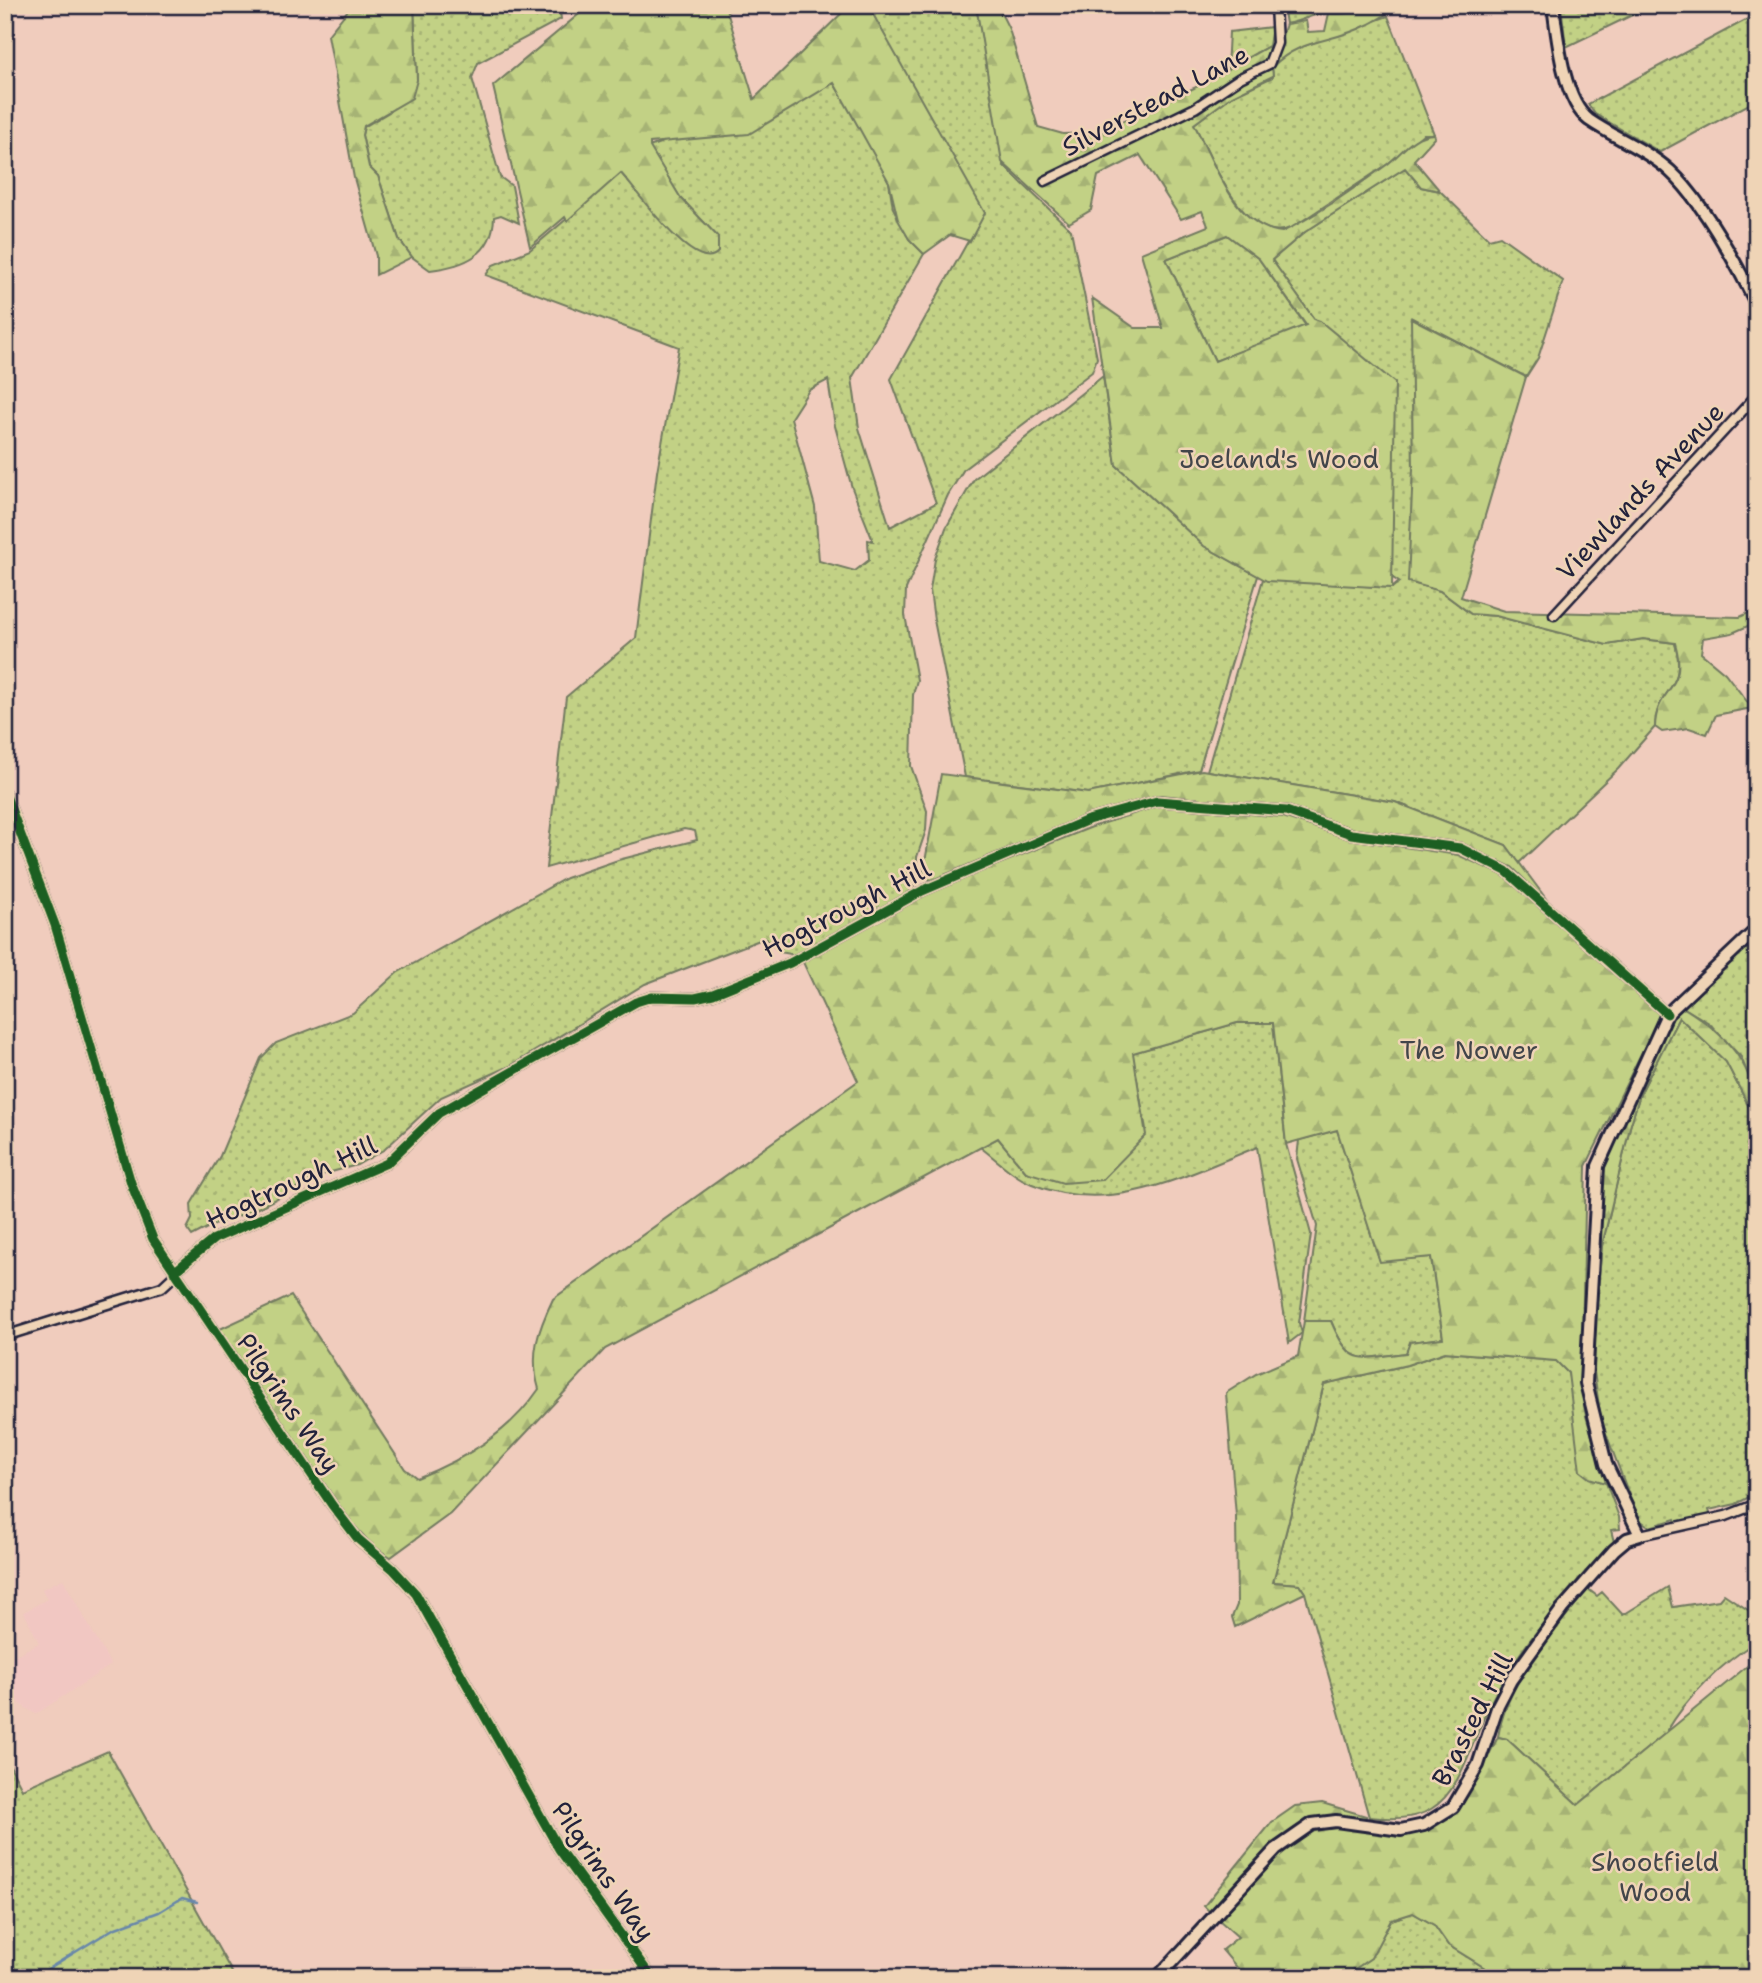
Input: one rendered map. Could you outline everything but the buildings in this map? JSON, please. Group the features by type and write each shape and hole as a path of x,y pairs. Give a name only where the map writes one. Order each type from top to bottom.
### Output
{"street":[{"name":"Silverstead Lane","path":"1045,181 1195,107 1240,78 1269,64 1277,43 1275,5"},
{"path":"1553,5 1563,75 1586,118 1669,169 1686,188 1741,274 1757,305"},
{"name":"Viewlands Avenue","path":"1554,615 1757,395"},
{"name":"Pilgrims Way","path":"5,793 55,925 131,1183 153,1239 332,1505 358,1539 399,1574 416,1594 559,1849 652,1978"},
{"name":"Hogtrough Hill","path":"5,1336 162,1287 214,1239 387,1163 439,1113 507,1078 636,1002 652,997 695,998 713,995 790,963 922,891 1088,820 1157,801 1286,811 1351,834 1460,848 1506,871 1667,1014"},
{"path":"1640,1535 1606,1464 1586,1382 1598,1166 1667,1014 1757,929"},
{"name":"Brasted Hill","path":"1157,1978 1276,1849 1298,1832 1312,1824 1336,1821 1401,1830 1424,1825 1453,1807 1478,1765 1498,1705 1511,1680 1562,1609 1627,1539 1726,1516 1757,1504"}],"shaded area":[{"path":"63,1579 111,1665 36,1714 21,1705 5,1674 5,1661 39,1643 24,1612 47,1599 42,1589"}],"green space":[{"path":"352,5 414,5 417,80 412,98 364,126 362,135 369,167 378,176 399,239 412,257 376,275 376,256 354,178 328,35"},
{"path":"414,5 559,5 561,19 478,63 472,78 500,177 512,186 519,223 501,215 494,217 488,241 474,256 454,265 430,270 412,257 399,239 378,176 369,167 362,135 364,127 389,112 417,80"},
{"path":"585,5 725,5 754,99 850,5 889,5 870,9 985,213 970,241 950,235 924,254 909,239 898,220 889,182 834,83 749,134 650,143 680,197 718,237 718,252 708,256 696,253 682,242 652,212 621,173 567,221 565,217 530,247 493,86 585,9"},
{"path":"974,5 987,43 996,84 1002,125 1003,165 1071,230 1097,358 1092,372 964,469 948,495 906,589 905,615 917,680 913,695 911,766 927,811 926,830 917,857 918,881 906,895 796,955 780,952 765,938 645,984 510,1066 441,1097 385,1149 357,1165 324,1174 254,1210 192,1236 187,1229 192,1219 191,1204 220,1156 261,1058 276,1043 353,1013 397,973 566,878 618,860 697,840 695,831 684,829 546,868 566,697 636,638 657,472 679,347 486,275 493,265 530,250 621,173 675,236 718,237 680,197 649,147 832,80 871,145 889,182 893,208 909,239 924,254 852,378 859,428 890,527 936,503 891,379 981,218 892,57 874,16 880,7","holes":["828,380 835,426 852,488 873,541 868,540 869,560 855,571 819,561 815,507 791,418 809,390"]},
{"name":"Joeland's Wood","path":"976,5 997,5 1009,29 1038,127 1063,134 1097,133 1194,88 1269,46 1267,62 1193,105 1042,180 1046,185 1236,83 1272,67 1273,76 1232,96 1194,124 1218,174 1238,206 1265,227 1282,232 1295,225 1360,184 1413,141 1434,134 1435,137 1414,160 1440,191 1421,187 1405,168 1305,232 1272,260 1314,319 1320,321 1395,383 1392,588 1267,581 1204,546 1116,465 1092,298 1135,328 1163,328 1141,253 1208,226 1202,211 1181,219 1140,155 1098,176 1091,210 1069,223 1002,162","holes":["1227,235 1259,259 1306,325 1215,361 1166,259"]},
{"path":"1283,5 1376,5 1357,12 1320,14 1286,24"},
{"path":"1403,5 1370,24 1305,46 1272,67 1286,24 1306,21 1308,32 1325,31 1329,13"},
{"path":"1561,5 1653,5 1566,47"},
{"path":"1757,14 1757,100 1660,152 1595,114 1588,104"},
{"path":"1388,16 1434,134 1423,134 1388,164 1293,227 1276,230 1260,225 1245,213 1232,196 1194,124 1232,96 1273,77 1272,67 1287,52"},
{"path":"1272,27 1269,46 1227,69 1229,32"},
{"path":"1405,168 1421,187 1440,191 1489,239 1500,236 1563,281 1538,358 1526,377 1412,318 1413,469 1409,582 1440,591 1471,614 1496,616 1607,645 1643,639 1675,643 1678,659 1675,681 1660,704 1655,727 1618,769 1519,863 1506,845 1395,802 1207,771 1263,579 1392,588 1399,582 1393,578 1314,319 1272,260 1305,232"},
{"path":"1227,235 1259,259 1306,326 1215,361 1166,259"},
{"name":"Joeland's Wood","path":"1411,318 1526,377 1461,597 1504,611 1740,617 1757,609 1757,622 1732,633 1703,638 1701,653 1725,673 1752,708 1716,715 1707,734 1689,728 1662,732 1655,727 1661,703 1678,671 1675,643 1643,639 1607,645 1496,616 1471,614 1440,591 1408,582 1413,469"},
{"path":"1103,376 1116,465 1204,546 1258,576 1199,770 1089,793 965,777 934,620 930,590 935,559 946,528 974,479"},
{"path":"1202,770 1395,802 1506,845 1553,908 1512,867 1463,845 1354,829 1293,808 1161,795 1085,816 932,880 922,878 941,774 1088,793"},
{"name":"The Nower","path":"1158,806 1283,817 1350,839 1458,855 1503,875 1661,1013 1586,1166 1581,1386 1586,1416 1606,1483 1589,1478 1580,1471 1568,1373 1556,1361 1445,1352 1407,1365 1324,1384 1273,1582 1299,1584 1305,1593 1235,1627 1232,1617 1237,1605 1236,1516 1226,1393 1256,1374 1298,1356 1304,1321 1331,1321 1351,1354 1367,1358 1406,1353 1410,1342 1443,1338 1431,1257 1380,1262 1337,1130 1286,1144 1273,1023 1237,1023 1133,1053 1146,1135 1102,1180 1063,1183 1026,1172 998,1138 605,1349 450,1514 391,1557 374,1547 349,1520 220,1329 291,1296 405,1469 417,1478 469,1453 514,1419 539,1389 535,1354 543,1321 553,1299 858,1081 802,960 924,894 1092,827"},
{"path":"1757,932 1757,1097 1741,1057 1709,1023 1681,1006"},
{"path":"1681,1006 1712,1028 1736,1054 1752,1084 1757,1122 1726,1062 1679,1017 1640,1094 1630,1127 1602,1246 1596,1307 1603,1167 1666,1021"},
{"path":"1679,1017 1726,1062 1757,1122 1757,1493 1736,1504 1709,1510 1711,1517 1676,1525 1675,1519 1650,1527 1641,1521 1631,1500 1601,1420 1594,1372 1596,1307 1602,1246 1630,1127 1640,1094"},
{"path":"1237,1023 1273,1023 1286,1144 1311,1234 1299,1323 1302,1333 1289,1343 1257,1147 1175,1180 1118,1194 1090,1196 1061,1193 1025,1181 980,1147 998,1138 1026,1172 1146,1129 1132,1053"},
{"path":"1337,1130 1380,1261 1431,1257 1443,1338 1411,1342 1406,1353 1367,1358 1351,1354 1331,1321 1304,1321 1317,1226 1297,1159 1299,1140"},
{"path":"1445,1352 1557,1361 1568,1373 1589,1478 1606,1483 1619,1517 1620,1529 1611,1530 1614,1542 1521,1652 1492,1701 1461,1772 1448,1794 1424,1813 1409,1817 1369,1817 1305,1593 1299,1584 1273,1582 1324,1384 1407,1365"},
{"path":"1668,1587 1673,1607 1719,1600 1724,1594 1757,1616 1757,1641 1706,1682 1684,1706 1666,1733 1578,1805 1507,1739 1498,1737 1511,1696 1533,1658 1588,1589 1597,1596 1602,1592 1623,1615"},
{"name":"Shootfield Wood","path":"1757,1658 1757,1978 1493,1978 1485,1968 1448,1945 1434,1925 1413,1913 1391,1920 1371,1958 1346,1975 1246,1978 1222,1950 1238,1937 1219,1920 1278,1857 1312,1831 1333,1827 1398,1834 1420,1831 1438,1824 1465,1798 1498,1737 1507,1739 1578,1805"},
{"path":"108,1751 234,1976 231,1978 5,1978 5,1756 22,1789"},
{"path":"1322,1803 1366,1816 1366,1824 1329,1817 1304,1822 1275,1844 1212,1914 1204,1906 1272,1822 1295,1806"},
{"path":"1413,1913 1434,1925 1448,1945 1485,1968 1493,1978 1324,1978 1358,1966 1373,1952 1391,1920"}],"waterway":[{"path":"33,1978 113,1929 159,1912 182,1898 197,1902"}],"cycle path":[{"path":"5,793 55,925 131,1183 153,1239 332,1505 358,1539 393,1569 416,1594 559,1849 652,1978"},
{"path":"174,1272 214,1239 387,1163 439,1113 636,1002 652,997 695,998 713,994 790,963 922,891 1088,820 1157,801 1286,811 1351,834 1460,848 1506,871 1667,1014"}]}
